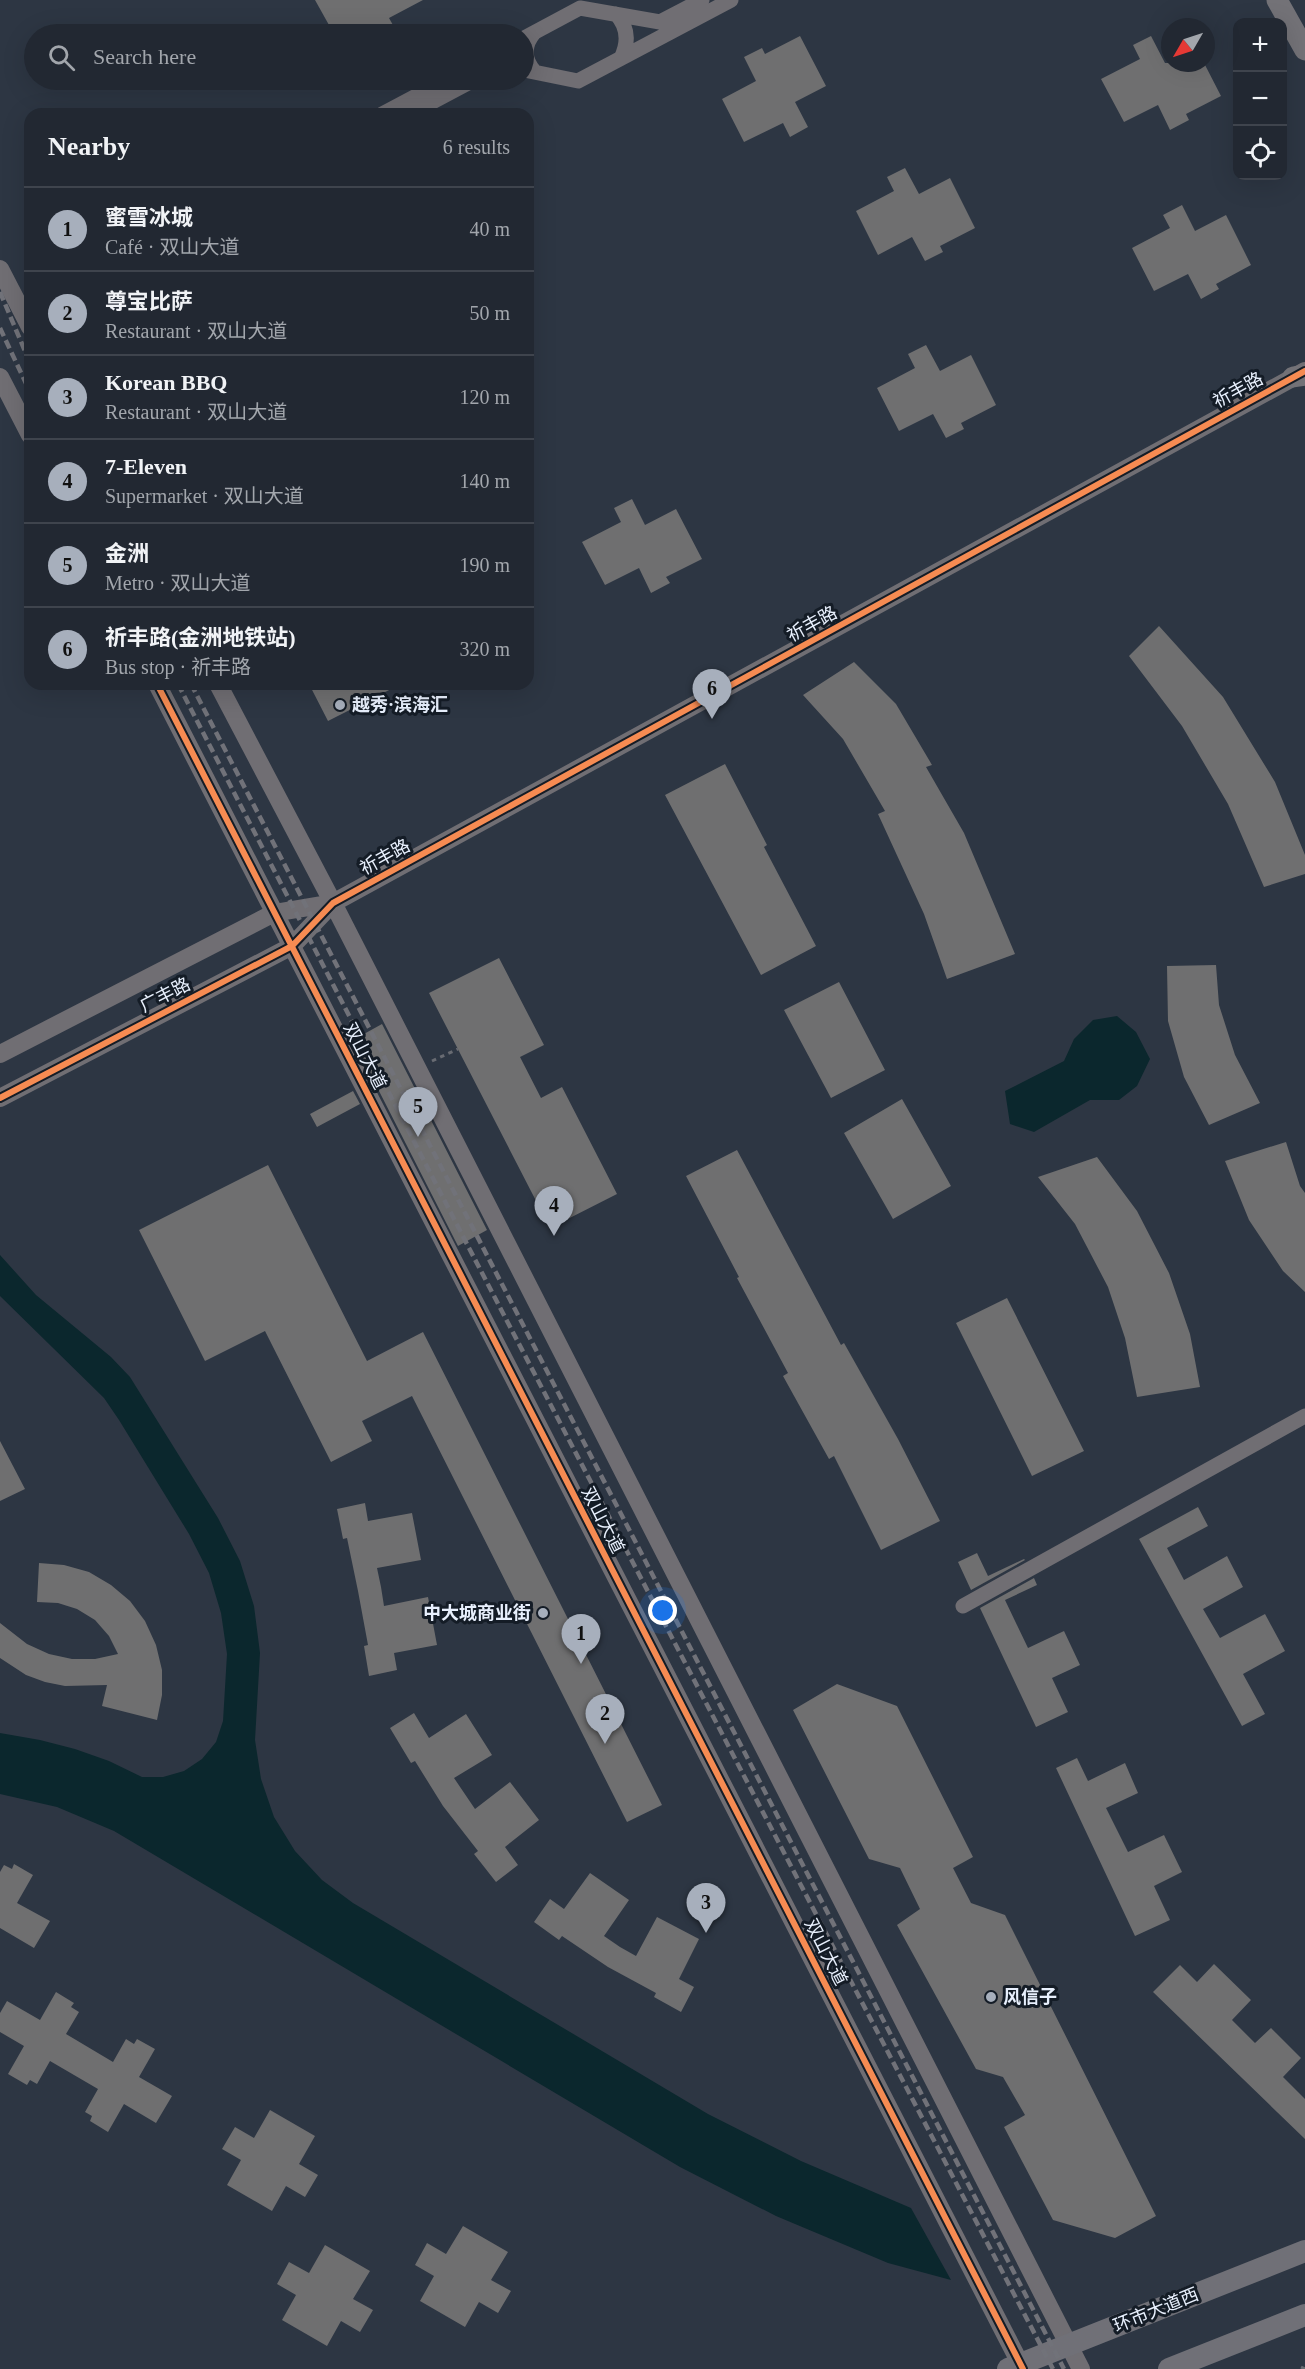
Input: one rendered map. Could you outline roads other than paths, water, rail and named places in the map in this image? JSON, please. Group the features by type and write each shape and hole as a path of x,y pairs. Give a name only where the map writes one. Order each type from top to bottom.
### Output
{"main road":[{"path":"1277,0 1305,50"},
{"name":"环市大道西","path":"1017,2367 1305,2251"},
{"path":"1169,2369 1305,2315"}],"street":[{"path":"534,32 580,8 660,22 702,0"},
{"path":"534,72 578,81 731,0"},
{"path":"616,14 627,35 625,51 621,58"},
{"path":"393,108 427,90"},
{"path":"421,108 455,90"},
{"path":"0,269 24,311"},
{"name":"祈丰路","path":"333,903 1301,374"},
{"path":"0,377 24,423"},
{"name":"双山大道","path":"160,690 1017,2367"},
{"name":"双山大道","path":"221,690 333,903 1081,2369"},
{"name":"广丰路","path":"0,1054 274,913 333,903"},
{"name":"广丰路","path":"0,1098 292,946 333,903"},
{"path":"963,1606 1305,1416"}],"railway":[{"path":"0,292 24,349"},
{"path":"0,328 24,379"},
{"path":"181,690 1053,2369"},
{"path":"194,690 1064,2369"}],"place":[{"name":"越秀·滨海汇","path":"340,705"},
{"name":"祈丰路(金洲地铁站)","path":"712,719"},
{"name":"金洲","path":"418,1137"},
{"name":"7-Eleven","path":"554,1236"},
{"name":"中大城商业街","path":"543,1613"},
{"name":"蜜雪冰城","path":"581,1664"},
{"name":"尊宝比萨","path":"605,1744"},
{"name":"Korean BBQ","path":"706,1933"},
{"name":"风信子","path":"991,1997"}]}
